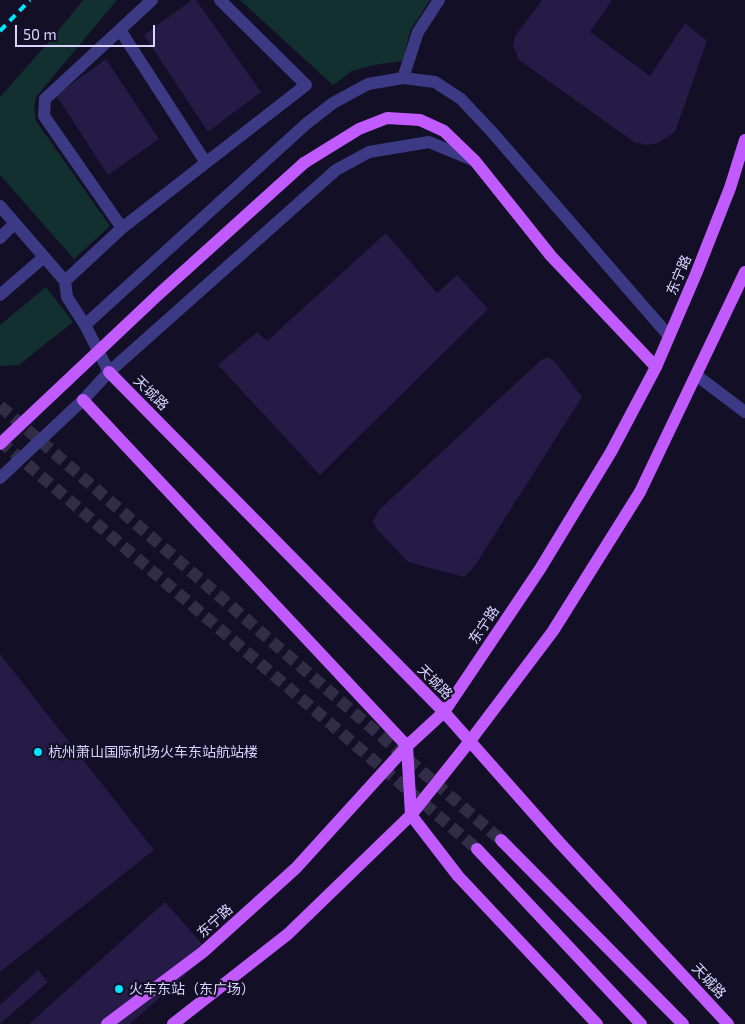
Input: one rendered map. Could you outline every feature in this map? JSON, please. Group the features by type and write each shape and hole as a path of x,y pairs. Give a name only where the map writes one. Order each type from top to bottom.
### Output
{"main road":[{"path":"0,444 160,293 304,163 358,129 387,118 420,120 444,131 475,161 551,256 656,367"},
{"name":"东宁路","path":"107,1024 203,952 296,868 407,746 444,712 540,569 611,452 656,367 727,196 745,140"},
{"path":"173,1024 288,934 411,815 470,742 553,631 640,492 745,272"},
{"name":"天城路","path":"109,372 444,712 559,842 728,1024"},
{"path":"83,400 407,746 411,815 458,876 598,1024"},
{"path":"501,840 684,1024"},
{"path":"477,849 641,1024"}],"street":[{"path":"122,228 44,116 45,99 152,0"},
{"path":"65,281 122,228 306,85 220,0"},
{"path":"403,78 418,32 439,0"},
{"path":"120,30 206,163"},
{"path":"85,325 306,124 333,102 368,84 403,78 435,82 460,99 499,140 669,336"},
{"path":"0,478 83,400 109,372 336,170 370,152 429,142 475,161"},
{"path":"0,206 65,281 67,297 85,325 109,372"},
{"path":"0,238 15,223"},
{"path":"0,295 44,257"},
{"path":"696,375 745,412"}],"green space":[{"path":"83,0 117,0 36,97 34,109 36,121 110,226 74,259 0,175 0,97"},
{"path":"240,0 430,0 410,31 403,61 374,65 352,71 333,85"},
{"path":"46,287 73,322 19,365 0,366 0,325"}],"building":[{"path":"192,0 196,0 261,92 208,132 144,35"},
{"path":"542,0 612,0 590,32 650,76 685,23 707,41 675,132 656,144 646,145 634,142 519,60 513,46 515,36"},
{"path":"106,59 159,139 108,175 56,95"},
{"path":"386,233 437,293 457,275 488,309 320,475 218,365 257,332 267,341"},
{"path":"548,357 555,362 582,397 474,567 464,577 408,562 376,528 373,521 379,510 540,361"},
{"name":"杭州萧山国际机场火车东站航站楼","path":"0,654 154,850 0,972"},
{"name":"火车东站（东广场）","path":"165,902 210,953 130,1024 29,1024"},
{"path":"38,970 48,982 0,1024 0,1005"}],"tunnel":[{"path":"0,406 501,840"},
{"path":"0,441 477,849"}],"railway":[{"path":"0,31 30,0"}],"place":[{"name":"杭州萧山国际机场火车东站航站楼","path":"38,752"},
{"name":"火车东站（东广场）","path":"119,989"}]}
